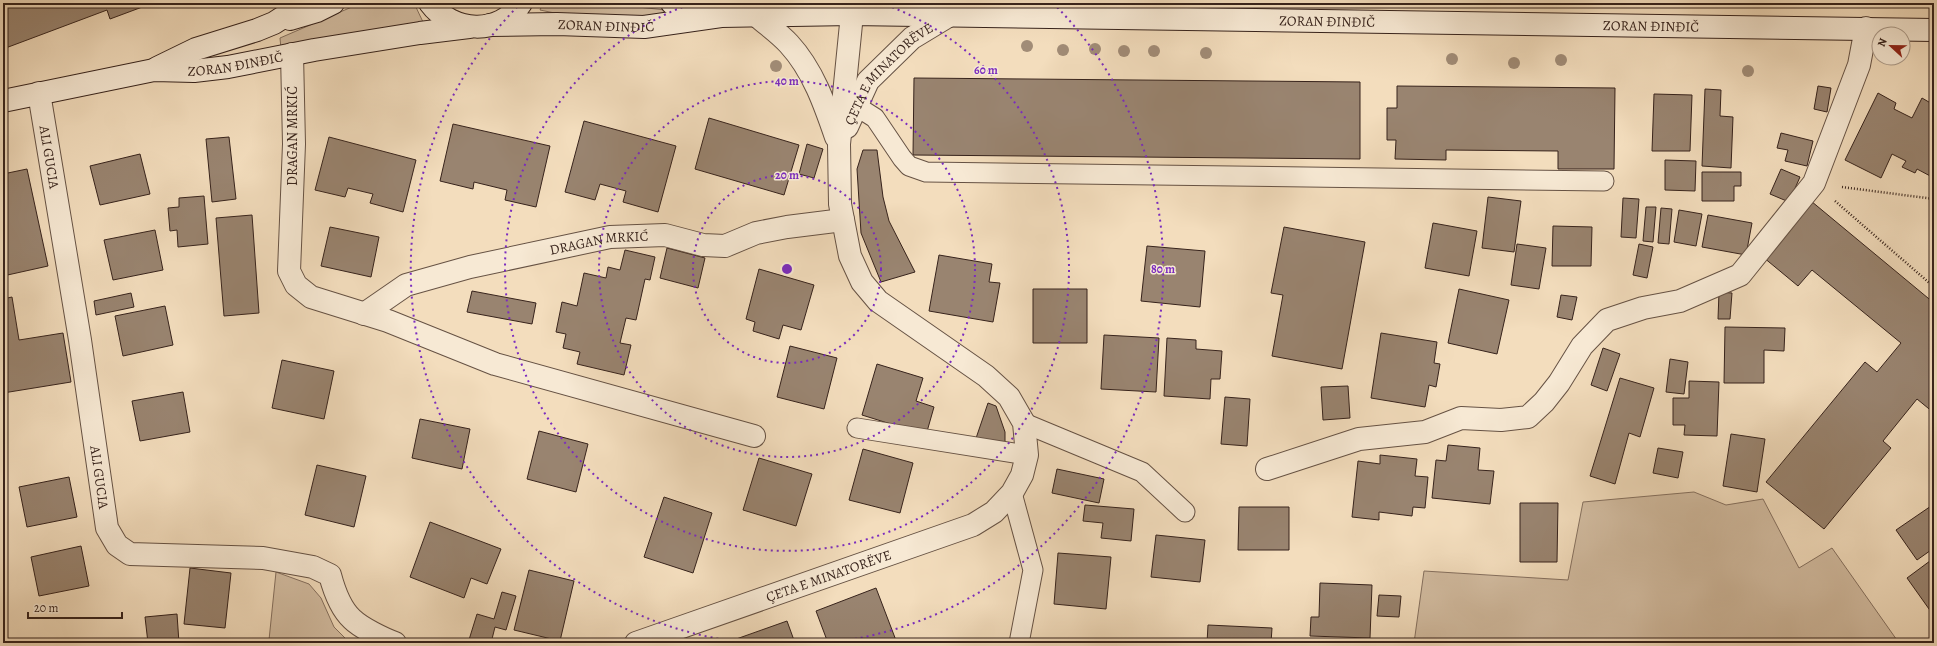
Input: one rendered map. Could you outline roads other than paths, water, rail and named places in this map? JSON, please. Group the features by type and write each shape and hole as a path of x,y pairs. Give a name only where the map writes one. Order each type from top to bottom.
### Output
{"street":[{"path":"274,23 305,3"},
{"path":"154,70 196,49 257,30 274,23 317,11 333,3"},
{"name":"ZORAN ĐINĐIČ","path":"430,3 436,11 451,22 479,26 505,19 521,3"},
{"name":"ZORAN ĐINĐIČ","path":"672,3 721,16"},
{"name":"ZORAN ĐINĐIČ","path":"3,101 154,70 194,70 228,67 292,54 420,33 479,26 557,24 644,27 721,16 852,14 950,15 1934,30"},
{"name":"ÇETA E MINATORËVE","path":"636,643 973,525 994,512 1012,493 1022,475 1027,455 1024,424 1009,397 986,376 878,301 862,282 850,256 840,204 839,144 852,14"},
{"name":"ÇETA E MINATORËVE","path":"756,15 790,44 809,72 823,99 839,144"},
{"name":"ÇETA E MINATORËVE","path":"839,144 868,81 912,38 950,15"},
{"path":"1267,469 1359,439 1425,432 1461,418 1501,420 1528,417 1544,402 1559,383 1582,346 1607,320 1643,308 1680,301 1740,274 1814,183 1859,65 1866,28"},
{"name":"DRAGAN MRKIĆ","path":"292,54 294,144 289,271 296,285 311,297 388,321 495,364 754,436"},
{"name":"ALI GUCIA","path":"40,93 80,340 108,528 117,545 130,554 263,558 313,567 330,575 336,596 352,619 387,640 395,643"},
{"name":"DRAGAN MRKIĆ","path":"364,314 406,285 470,267 610,237 665,235 703,245 725,246 756,234 787,227 843,220"}],"lane":[{"path":"856,106 875,118 909,166 926,172 1604,181"},
{"path":"1024,424 1142,472 1185,512"},
{"path":"857,428 1027,455"},
{"path":"1012,493 1033,570 1020,643"}]}
